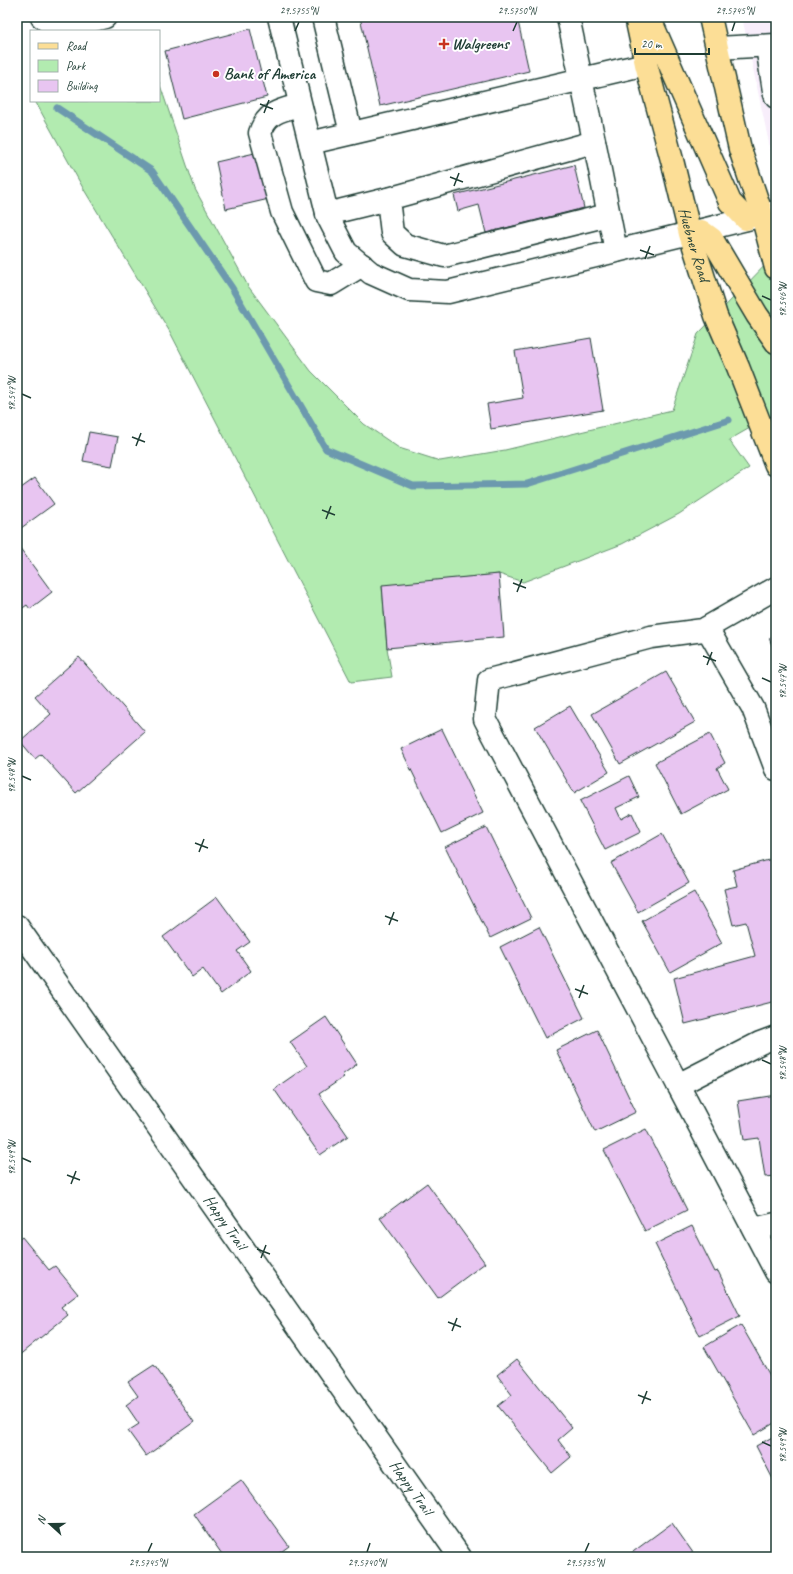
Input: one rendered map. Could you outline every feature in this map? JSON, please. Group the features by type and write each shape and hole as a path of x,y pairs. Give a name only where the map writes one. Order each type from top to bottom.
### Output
{"main road":[{"name":"Huebner Road","path":"636,17 646,64 672,160 695,232 716,316 738,367 776,465"},
{"path":"649,17 730,202 762,215"},
{"path":"710,17 740,149 762,215 776,268"},
{"path":"695,232 712,239 757,315 776,342"},
{"path":"738,367 776,421"}],"street":[{"path":"42,17 52,24 67,27 105,17"},
{"path":"279,17 327,214 346,252 371,273 410,290 448,292 762,215"},
{"path":"323,17 351,133"},
{"path":"568,17 616,251"},
{"path":"717,48 772,46 774,91 776,97"},
{"path":"310,143 646,64"},
{"path":"300,105 278,110 263,124 260,133 282,212 316,281 331,284 362,265"},
{"path":"327,214 388,199 594,142"},
{"path":"388,199 392,233 405,245 444,256 608,215"},
{"path":"776,588 704,630 651,638 489,680 485,719 776,1272"},
{"path":"707,628 753,708 776,769"},
{"name":"Happy Trail","path":"17,926 460,1557"},
{"path":"678,1086 760,1043 776,1037"},
{"path":"754,1229 776,1224"}],"shaded area":[{"path":"742,17 776,17 776,176"}],"green space":[{"path":"160,85 195,189 248,286 311,371 364,424 399,448 440,461 505,450 672,410 698,334 776,254 776,413 729,440 749,468 679,514 622,544 523,582 499,574 382,586 387,648 392,677 351,682 170,332 83,188 36,102 160,102"}],"building":[{"name":"Walgreens","path":"360,17 517,17 529,71 380,106"},
{"name":"Bank of America","path":"250,29 267,97 182,119 165,51"},
{"path":"259,152 269,199 226,209 216,162"},
{"path":"574,165 584,208 486,233 479,205 458,211 454,195"},
{"path":"591,338 603,410 491,429 487,404 523,398 515,351"},
{"path":"89,432 118,437 112,466 83,461"},
{"path":"35,478 54,504 17,531 17,491"},
{"path":"17,544 52,592 30,609 27,605 17,612"},
{"path":"499,574 504,637 387,648 382,585"},
{"path":"776,635 776,655 769,638"},
{"path":"79,657 145,732 76,793 41,754 35,759 20,741 51,714 35,696"},
{"path":"666,672 695,722 620,764 592,714"},
{"path":"570,706 609,772 574,793 535,727"},
{"path":"442,729 483,813 442,833 401,749"},
{"path":"710,734 725,763 717,768 728,789 681,814 655,763"},
{"path":"629,776 639,797 616,808 621,819 632,813 641,832 605,850 580,801"},
{"path":"486,827 531,918 490,938 445,847"},
{"path":"662,834 689,883 638,912 611,863"},
{"path":"772,859 776,874 776,1001 685,1024 674,978 755,956 746,922 733,925 724,889 737,886 733,870"},
{"path":"694,892 722,943 670,972 642,921"},
{"path":"217,897 250,942 237,951 251,971 221,994 203,969 192,977 163,937"},
{"path":"539,927 584,1018 545,1038 500,947"},
{"path":"326,1017 357,1064 342,1075 344,1077 319,1094 348,1136 320,1155 274,1089 307,1066 290,1042"},
{"path":"597,1030 636,1112 595,1132 556,1050"},
{"path":"776,1095 776,1176 765,1177 759,1138 744,1140 738,1101"},
{"path":"646,1129 687,1210 645,1231 604,1150"},
{"path":"427,1183 485,1263 438,1298 380,1218"},
{"path":"692,1226 715,1272 718,1271 740,1316 700,1336 655,1244"},
{"path":"22,1237 49,1270 55,1266 78,1294 61,1307 68,1315 17,1357 17,1241"},
{"path":"741,1325 776,1386 776,1422 754,1435 704,1347"},
{"path":"517,1359 572,1428 558,1440 571,1457 552,1473 498,1406 512,1395 497,1375"},
{"path":"154,1365 194,1422 146,1456 128,1431 139,1424 126,1405 138,1396 128,1382"},
{"path":"776,1435 776,1485 756,1446"},
{"path":"241,1480 289,1546 274,1557 224,1557 194,1514"},
{"path":"672,1523 696,1557 626,1557"}],"waterway":[{"path":"57,108 152,171 232,288 326,449 413,486 527,484 729,420"}],"place":[{"name":"Walgreens","path":"444,44"},
{"name":"Bank of America","path":"216,74"}]}
